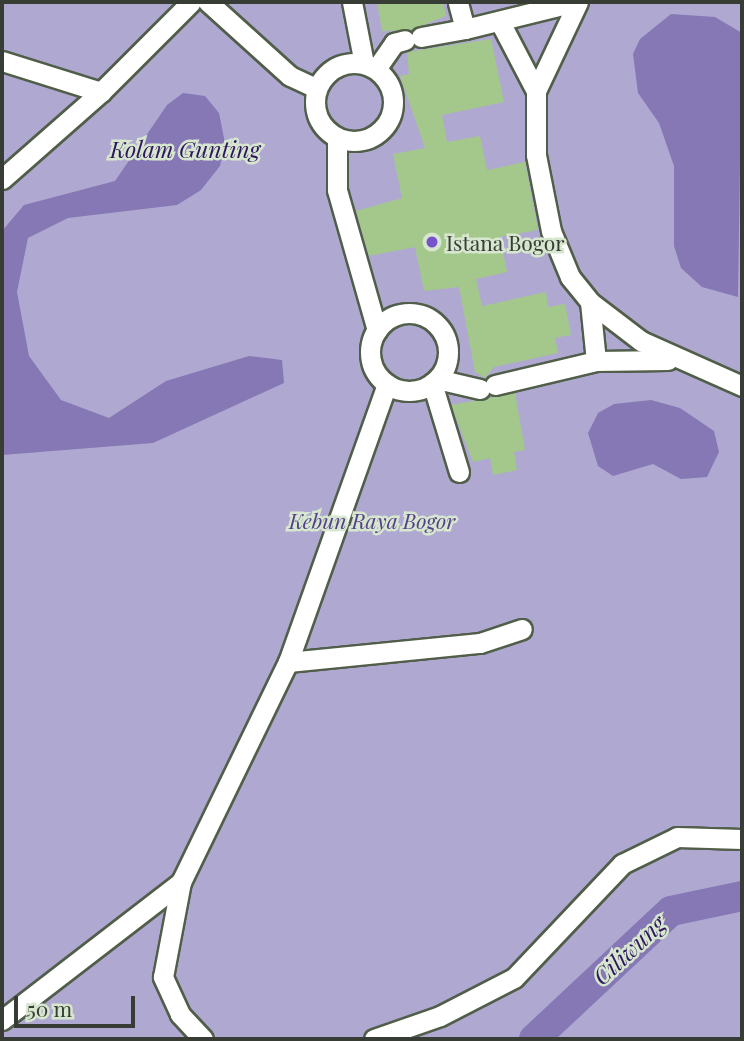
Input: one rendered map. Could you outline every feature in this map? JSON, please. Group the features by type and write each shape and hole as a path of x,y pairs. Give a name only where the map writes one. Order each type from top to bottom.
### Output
{"lane":[{"path":"2,179 101,92 191,2"},
{"path":"208,2 290,76 316,88"},
{"path":"352,2 370,66 393,102 385,127 363,141 337,138 316,115 316,88 333,68 370,66 394,43 501,24 576,2"},
{"path":"458,2 465,29"},
{"path":"576,2 536,91 536,155 551,231 570,277 590,302 676,361 742,386"},
{"path":"501,24 536,91"},
{"path":"2,61 101,92"},
{"path":"337,138 337,190 377,330 371,359 387,384 410,391 435,381 488,387 596,361 676,361"},
{"path":"590,302 596,361"},
{"path":"377,330 410,313 434,322 448,356 435,381 459,472"},
{"path":"203,1039 180,1014 163,977 181,882 288,662 387,384"},
{"path":"288,662 480,643 522,629"},
{"path":"374,1039 440,1016 514,978 622,864 677,837 742,839"},
{"path":"2,1020 181,882"}],"green space":[{"name":"Kebun Raya Bogor","path":"2,2 742,2 742,1039 2,1039"}],"water":[{"path":"671,14 715,17 742,33 738,297 702,287 681,268 674,246 674,166 659,123 638,93 633,54 640,39"},
{"name":"Kolam Gunting","path":"183,93 205,96 219,113 225,143 220,166 201,190 177,205 68,218 28,238 17,292 29,356 61,400 109,418 166,381 249,356 282,360 284,383 153,443 2,455 2,231 24,205 115,181 167,105"},
{"path":"651,400 680,408 714,431 719,452 707,477 681,479 653,464 613,476 598,466 588,433 598,413 614,404"}],"building":[{"path":"377,2 443,2 446,16 411,30 382,31"},
{"name":"Istana Bogor","path":"491,39 504,102 442,115 447,142 480,136 487,170 525,162 538,230 500,237 507,272 476,279 482,306 546,292 548,307 565,304 571,335 555,338 558,353 494,367 485,378 475,372 459,287 424,291 415,247 369,256 356,211 402,198 393,154 425,148 400,76 409,74 407,52"},
{"path":"515,393 525,450 514,452 517,470 493,475 490,458 473,462 451,405"}],"waterway":[{"name":"Ciliwung","path":"534,1039 671,911 742,896"}],"place":[{"name":"Istana Bogor","path":"432,242"}]}
